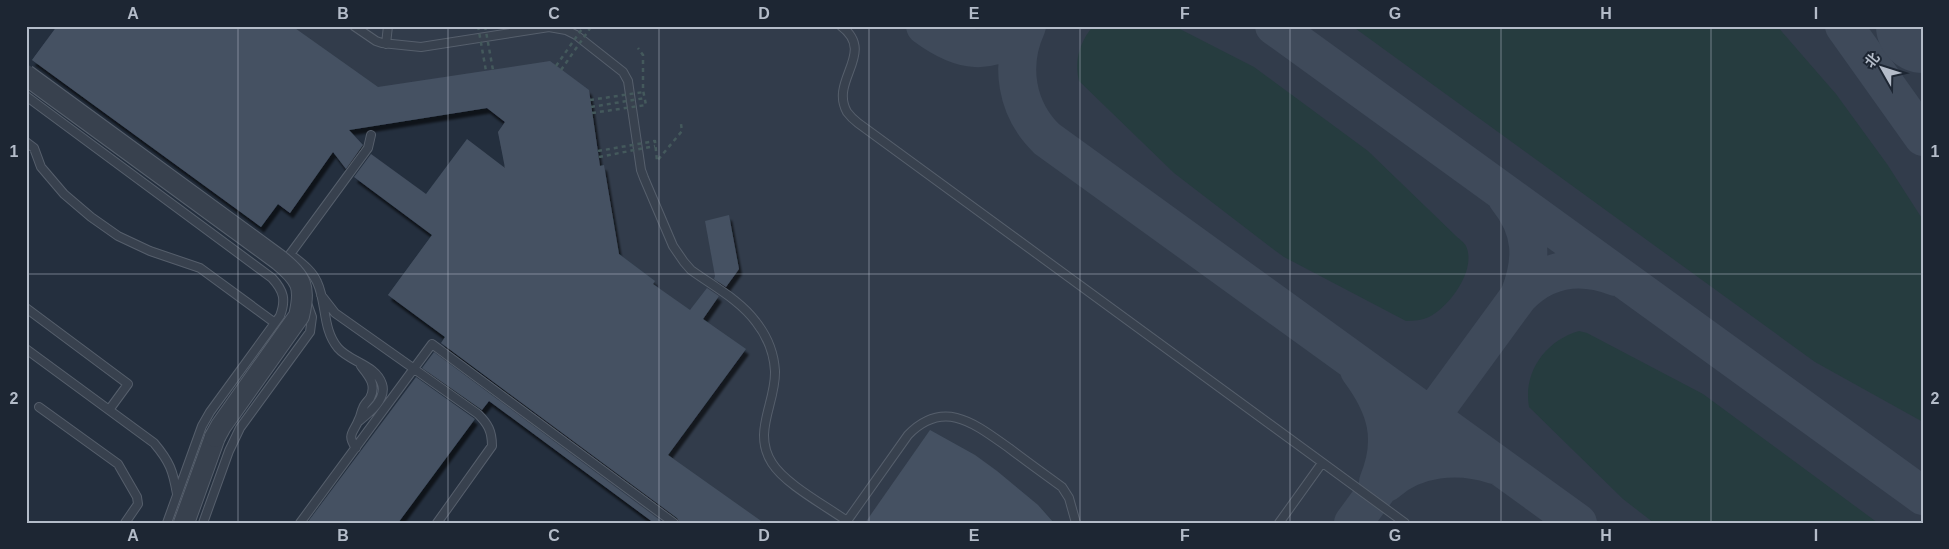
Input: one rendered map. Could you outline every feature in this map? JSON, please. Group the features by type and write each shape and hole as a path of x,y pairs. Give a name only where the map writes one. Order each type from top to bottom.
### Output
{"street":[{"path":"26,75 279,260 296,274 302,287 302,302 299,316 215,437 184,523"}],"lane":[{"path":"354,26 376,41 386,44 421,47 557,27 576,35 618,67 628,81 641,170 673,246 692,270 748,313 762,330 771,350 775,372 763,429 766,452 772,463 789,481 846,522 908,435 918,425 928,419 942,416 956,417 980,427 1062,487 1069,498 1076,523"},
{"path":"386,44 388,26"},
{"path":"841,26 848,32 855,43 855,57 847,76 844,96 847,111 858,123 1405,523"},
{"path":"26,70 309,270 316,281 330,334 338,348 359,364 373,371 382,384 383,392 380,400 359,421 352,433 351,441 356,448"},
{"path":"26,83 278,264 296,282 295,310 289,325 279,336 256,348"},
{"path":"26,96 272,278 280,286 284,295 284,305 275,323 210,412 202,426 167,523"},
{"path":"287,256 368,148 371,135"},
{"path":"26,142 34,148 41,167 64,194 118,236 150,251 200,268 275,323"},
{"path":"203,523 231,445 240,428 310,332 312,317 296,282 287,256"},
{"path":"321,295 335,314 478,414 488,423 492,434 492,446 437,523"},
{"path":"26,308 128,384 109,410"},
{"path":"300,523 432,344 674,523"},
{"path":"27,352 154,443 167,458 174,476 177,496"},
{"path":"38,407 118,464 138,504 125,523"},
{"path":"1279,523 1322,463"}],"path":[{"path":"478,26 486,71"},
{"path":"485,26 493,70"},
{"path":"556,66 584,26"},
{"path":"561,70 591,28 589,26"},
{"path":"592,112 646,105 643,55 638,48"},
{"path":"590,100 644,92"},
{"path":"591,107 645,98"},
{"path":"598,152 654,141 657,161 682,130 681,124"},
{"path":"599,157 655,146"}],"shaded area":[{"path":"53,26 1923,26 1923,523 654,523 495,405 510,384 388,295 432,235 463,221 505,165 498,132 505,122 487,108 349,130 290,213 277,204 261,227 32,60 46,41 53,47 62,33"}],"green space":[{"path":"1093,26 1174,26 1254,67 1368,151 1466,246 1468,266 1459,287 1437,312 1429,317 1406,321 1284,257 1174,173 1079,81 1077,66 1079,52"},
{"path":"1352,26 1777,26 1836,94 1887,164 1923,220 1923,422 1815,362"},
{"path":"1579,331 1587,333 1703,394 1878,523 1654,523 1623,499 1529,407 1528,394 1530,382 1533,370 1539,360 1556,342"}],"building":[{"path":"57,26 292,26 378,87 550,61 589,90 600,166 604,165 619,254 655,281 653,284 690,310 707,288 719,296 703,319 746,349 668,455 764,523 680,523 677,518 441,343 445,337 388,295 432,235 354,177 371,154 426,194 467,139 505,168 498,132 505,122 487,108 349,130 363,145 346,169 333,152 290,213 278,204 261,227 32,60"},
{"path":"729,215 739,269 726,287 714,279 705,221"},
{"path":"434,352 664,523 654,523 489,401 482,410 422,368"},
{"path":"416,377 475,419 398,523 307,523"},
{"path":"930,430 975,455 997,471 1038,505 1054,523 865,523"}],"taxiway":[{"path":"925,26 951,42 975,48 1000,44 1025,26"},
{"path":"1027,26 1018,56 1019,86 1028,114 1047,139 1578,523"},
{"path":"1274,26 1923,496"},
{"path":"1844,26 1923,137"},
{"path":"1507,198 1522,222 1528,246 1527,270 1519,296"},
{"path":"1353,523 1519,296 1540,279 1564,271 1589,270 1616,277"},
{"path":"1359,370 1376,397 1385,423 1386,451 1378,482"},
{"path":"1386,483 1397,474 1410,468 1437,460 1466,459 1494,465"}]}
